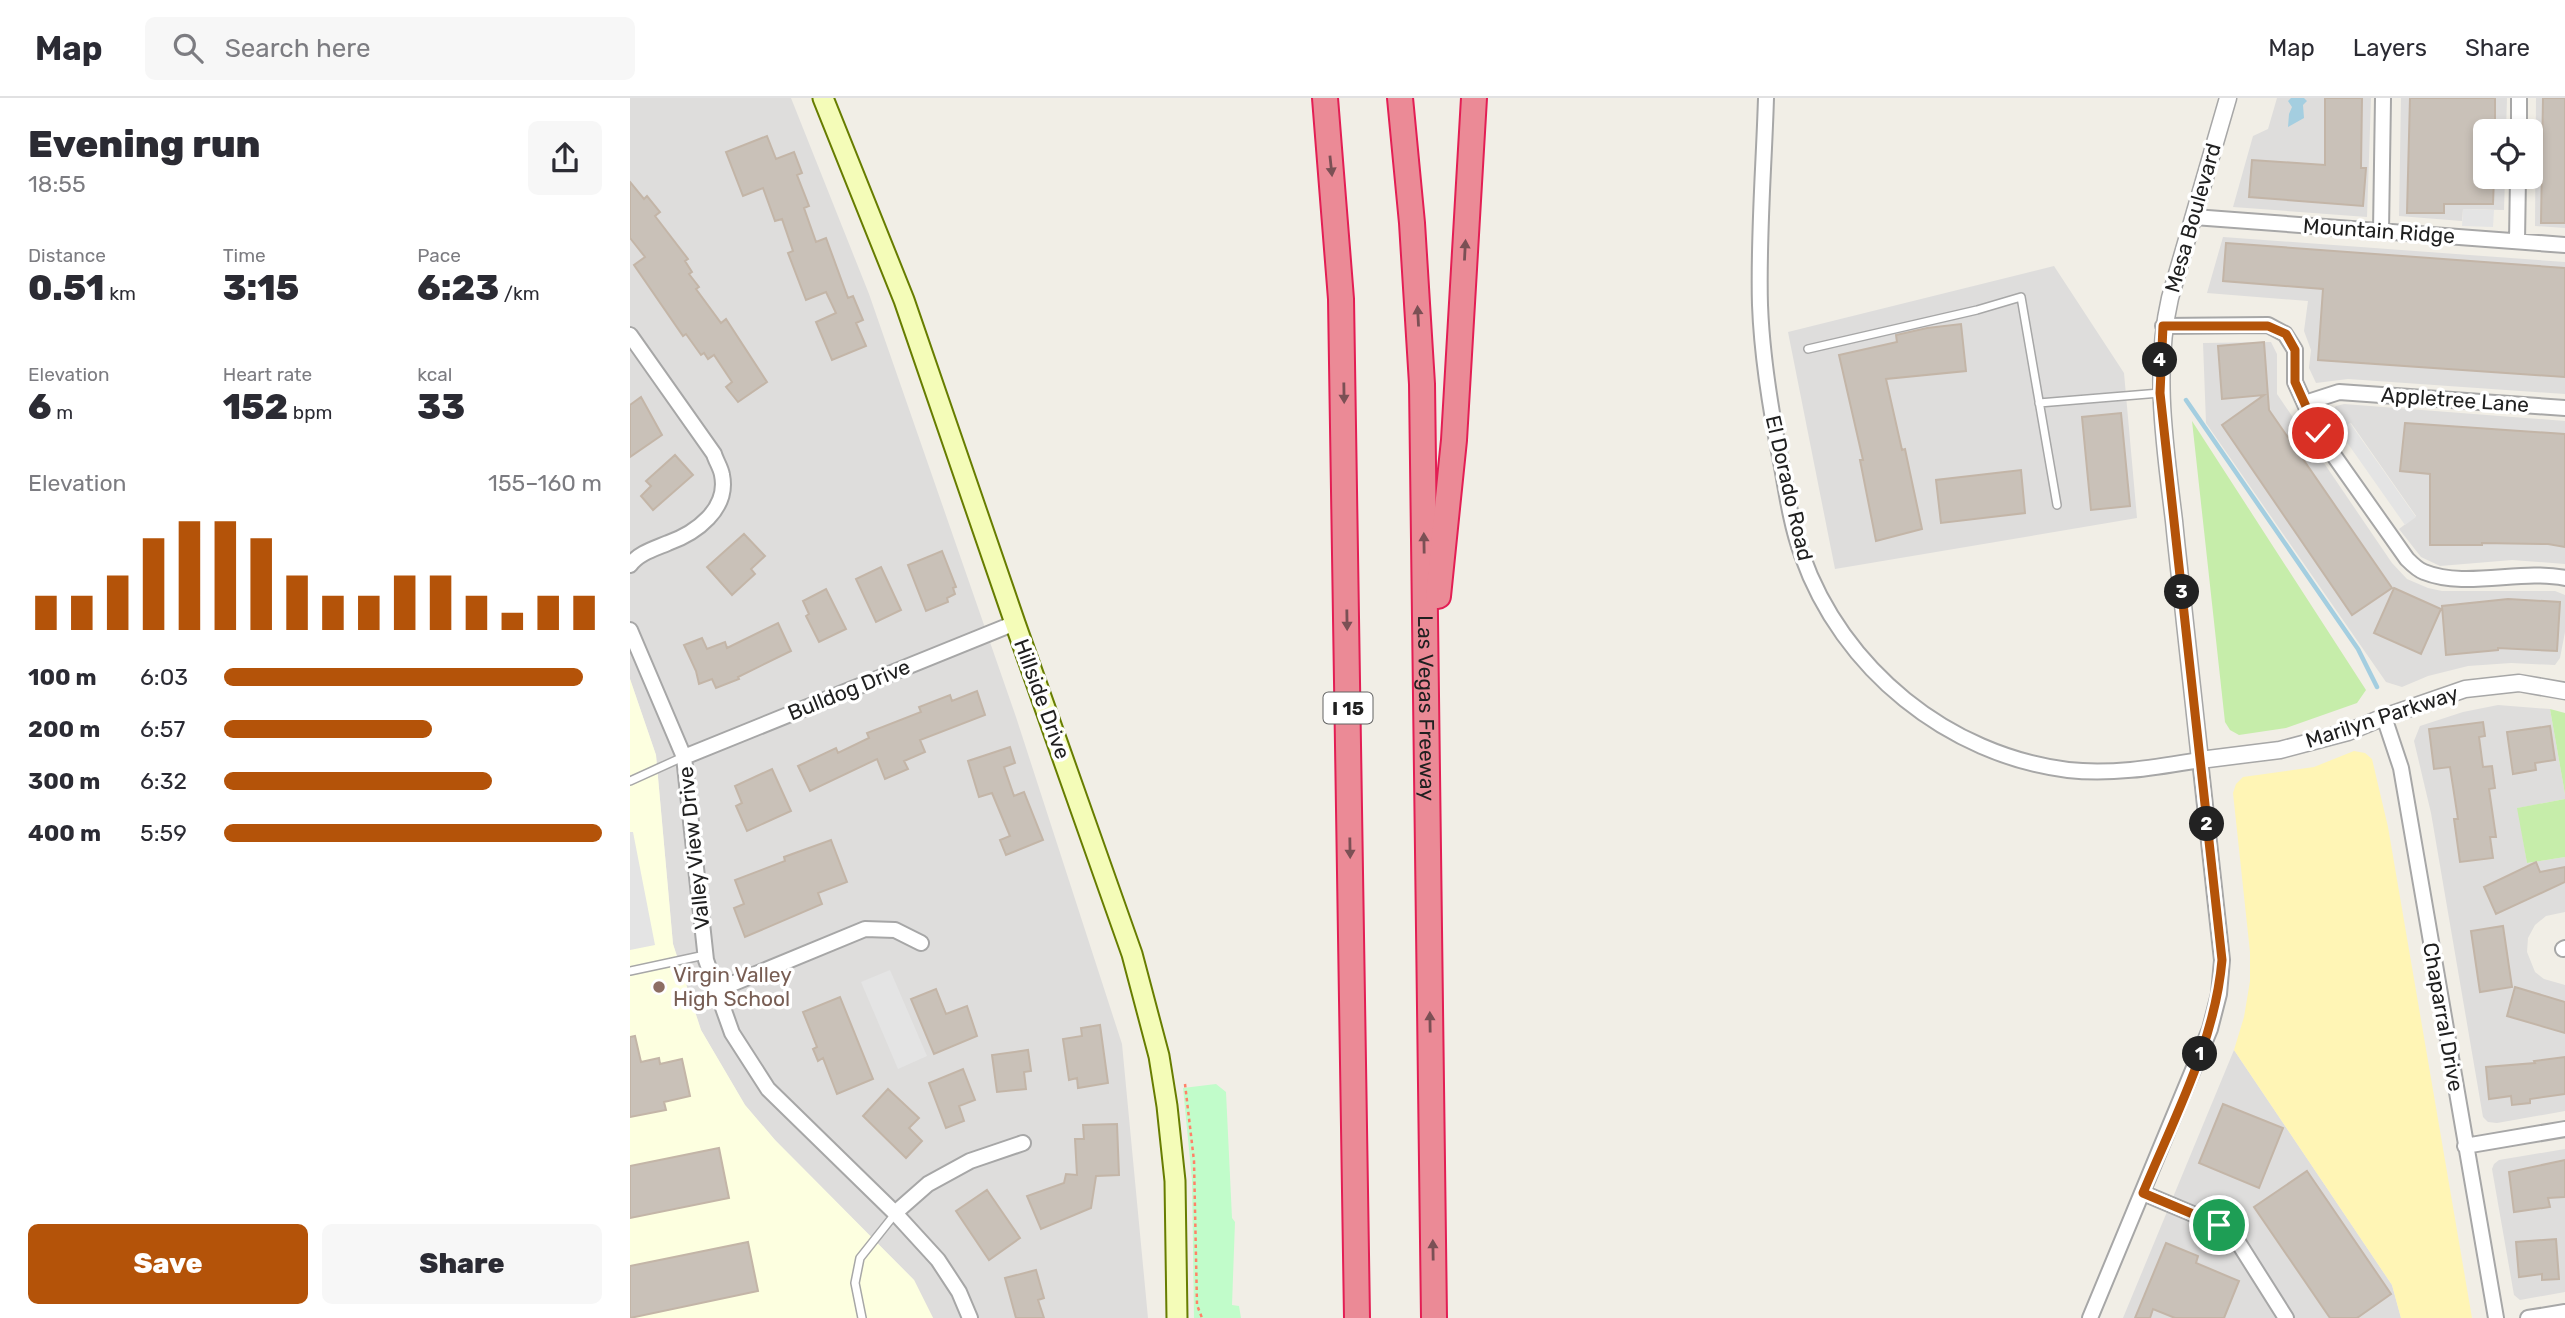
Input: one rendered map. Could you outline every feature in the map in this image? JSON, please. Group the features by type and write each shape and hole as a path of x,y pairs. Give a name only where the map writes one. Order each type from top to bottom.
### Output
{"highway":[{"name":"I 15","path":"1325,98 1342,299 1357,1318"},
{"name":"Las Vegas Freeway","path":"1400,98 1412,223 1422,384 1434,1318"},
{"path":"1426,710 1454,440 1474,98"}],"main road":[{"name":"Hillside Drive","path":"823,98 904,300 1132,954 1159,1056 1167,1106 1175,1181 1177,1318"}],"street":[{"name":"El Dorado Road","path":"1766,98 1760,304 1766,383 1801,555 1829,613 1853,647 1883,681 1917,710 1958,736 2010,757 2068,770 2131,771 2200,760"},
{"name":"Mesa Boulevard","path":"2091,1318 2210,1029 2219,993 2222,960 2160,393 2163,326 2228,98"},
{"path":"2381,231 2383,98"},
{"path":"2519,98 2519,119"},
{"path":"2517,242 2518,189"},
{"name":"Mountain Ridge","path":"2194,217 2565,245"},
{"path":"2163,326 2268,326 2286,334 2295,350 2295,382 2318,433 2407,559 2421,571 2439,577 2549,575 2565,578"},
{"path":"630,335 714,454 722,474 722,494 714,512 696,529 649,551 630,565"},
{"name":"Appletree Lane","path":"2305,403 2339,392 2565,408"},
{"name":"Bulldog Drive","path":"684,757 1015,623"},
{"name":"Valley View Drive","path":"630,630 684,757 706,955 732,1033 768,1089 895,1213 937,1260 959,1292 970,1318"},
{"name":"Marilyn Parkway","path":"2200,760 2280,750 2348,732 2465,689 2519,683 2565,691"},
{"name":"Chaparral Drive","path":"2384,717 2400,768 2496,1318"},
{"path":"717,990 866,929 895,930 920,943"},
{"path":"2465,1146 2565,1129"},
{"path":"895,1213 928,1184 970,1161 1024,1143"},
{"path":"2143,1193 2219,1225 2238,1242 2286,1318"},
{"path":"2528,1318 2565,1312"}],"lane":[{"path":"1808,349 1977,310 2021,297 2057,505"},
{"path":"2039,402 2160,393"},
{"path":"630,781 684,757"},
{"path":"630,971 706,955"},
{"path":"862,1318 855,1283 860,1258 895,1213"}],"shaded area":[{"path":"630,98 791,98 869,294 1016,717 1122,1044 1148,1318 933,1318 914,1280 775,1140 745,1105 701,1030 673,944 656,755 630,679"},
{"path":"2277,98 2371,98 2367,217 2233,207 2253,136 2268,129"},
{"path":"2401,98 2507,98 2506,119 2473,119 2473,189 2505,189 2504,210 2463,209 2462,221 2399,216"},
{"path":"2536,98 2565,98 2565,228 2535,226 2535,189 2543,189 2543,119 2536,119"},
{"path":"2463,209 2494,210 2493,227 2462,226"},
{"path":"2223,237 2565,262 2565,394 2348,379 2316,383 2309,368 2311,350 2304,331 2308,301 2207,293"},
{"path":"2054,266 2124,373 2137,518 1835,569 1788,332"},
{"path":"2271,342 2277,354 2277,394 2392,563 2407,579 2442,591 2555,591 2565,595 2565,632 2560,658 2555,665 2511,663 2468,666 2428,676 2402,687 2386,682 2206,423 2203,343"},
{"path":"2344,404 2565,421 2565,564 2512,560 2440,566 2421,557 2399,529 2416,516 2351,423 2339,431 2330,427 2330,412 2336,406"},
{"path":"2350,423 2416,517 2405,525 2339,431"},
{"name":"Virgin Valley High School","path":"630,679 656,755 673,944 701,1030 745,1105 775,1140 914,1280 933,1318 630,1318"},
{"path":"2498,705 2550,709 2565,794 2565,799 2518,808 2527,863 2565,857 2565,912 2546,916 2535,925 2528,938 2527,952 2535,972 2544,979 2565,985 2565,1111 2497,1123 2488,1122 2483,1117 2431,813 2414,741 2420,726 2463,712"},
{"path":"630,832 633,832 655,945 630,950"},
{"path":"890,970 927,1056 898,1069 861,982"},
{"path":"2234,1050 2392,1285 2401,1318 2123,1318"},
{"path":"2565,1149 2565,1292 2520,1300 2514,1295 2492,1169 2499,1160"}],"green space":[{"path":"2192,421 2366,690 2357,703 2286,728 2239,735 2230,730 2225,722"},
{"path":"2550,709 2565,713 2565,794"},
{"path":"2565,799 2565,857 2527,863 2517,808"},
{"path":"1216,1084 1226,1092 1232,1218 1235,1222 1232,1305 1239,1306 1241,1318 1194,1318 1192,1180 1183,1088"}],"sand":[{"path":"2354,751 2365,753 2372,759 2388,827 2472,1318 2401,1318 2392,1285 2234,1050 2244,1017 2250,981 2250,952 2233,793 2236,784 2243,777 2314,767"}],"water":[{"path":"2291,98 2304,98 2307,101 2303,105 2304,118 2288,127 2292,107 2288,101"}],"building":[{"path":"2325,98 2362,98 2361,168 2366,168 2363,206 2249,197 2252,160 2325,165"},
{"path":"2410,98 2495,98 2495,119 2473,119 2473,189 2494,189 2493,204 2444,204 2444,213 2407,213"},
{"path":"2543,98 2565,98 2565,223 2541,223"},
{"path":"767,136 776,159 794,152 802,173 797,175 809,206 804,208 816,242 826,238 848,298 853,296 863,320 856,323 866,346 832,360 816,322 836,313 826,292 806,300 788,253 793,251 782,219 775,221 763,188 743,196 726,152"},
{"path":"630,182 644,199 647,196 660,212 655,216 688,259 685,261 692,272 689,274 699,287 696,289 721,323 726,319 767,382 738,402 726,387 732,382 714,355 708,359 704,353 701,355 686,334 683,336 634,265 645,257 630,238"},
{"path":"2226,243 2565,268 2565,377 2318,360 2323,289 2223,281"},
{"path":"1961,324 1966,371 1886,379 1902,450 1905,449 1922,529 1876,541 1860,460 1863,460 1839,355 1897,342 1896,335"},
{"path":"2264,342 2269,410 2392,588 2352,615 2222,425 2264,395 2222,399 2218,346"},
{"path":"641,397 662,435 630,457 630,405"},
{"path":"2121,413 2130,506 2091,510 2082,417"},
{"path":"2405,423 2565,434 2565,547 2548,544 2482,543 2430,545 2430,474 2400,471"},
{"path":"675,455 693,475 653,510 641,496 651,486 646,481"},
{"path":"2021,470 2025,513 1941,523 1936,480"},
{"path":"744,534 765,556 751,569 755,574 732,595 707,567"},
{"path":"942,551 956,587 953,588 955,594 947,598 948,602 926,611 908,565"},
{"path":"881,567 901,610 876,622 856,579"},
{"path":"2394,588 2441,609 2421,654 2374,633"},
{"path":"826,589 846,629 819,642 806,616 809,614 803,601"},
{"path":"2508,599 2560,602 2557,651 2498,648 2446,655 2442,606"},
{"path":"778,623 791,651 738,677 739,679 716,688 712,679 699,684 684,645 702,638 707,649 725,642 727,648"},
{"path":"977,691 985,715 920,740 925,752 904,761 908,769 885,779 877,759 810,791 798,766 836,748 838,753 869,738 867,733 921,712 919,707 950,695 952,701"},
{"path":"2483,722 2485,736 2479,737 2483,767 2492,766 2495,788 2489,789 2496,837 2490,837 2493,858 2460,862 2454,819 2458,819 2450,767 2434,769 2429,729"},
{"path":"2550,726 2555,760 2535,763 2536,770 2513,774 2507,732"},
{"path":"1010,747 1015,763 1004,767 1014,796 1024,792 1043,840 1006,855 1000,840 1010,836 992,793 979,797 968,761"},
{"path":"772,769 791,811 747,831 736,806 742,803 735,786"},
{"path":"831,840 847,882 818,893 822,904 745,937 734,908 744,904 735,880 785,861 784,857"},
{"path":"2536,862 2540,872 2565,867 2565,882 2496,914 2484,887"},
{"path":"2503,926 2512,987 2480,992 2471,931"},
{"path":"2515,987 2565,1002 2565,1033 2507,1016"},
{"path":"936,989 946,1014 967,1006 977,1036 934,1054 911,999"},
{"path":"840,997 873,1079 837,1094 823,1058 818,1061 813,1049 817,1047 803,1012"},
{"path":"1100,1025 1108,1083 1078,1088 1077,1078 1069,1080 1063,1039 1082,1036 1081,1028"},
{"path":"635,1036 641,1062 659,1058 660,1064 682,1059 690,1096 664,1102 666,1110 630,1117 630,1037"},
{"path":"1028,1050 1031,1071 1024,1072 1026,1089 997,1092 992,1055"},
{"path":"2565,1057 2565,1094 2530,1099 2530,1103 2512,1105 2511,1096 2489,1099 2486,1067 2535,1063 2534,1061"},
{"path":"963,1069 975,1100 959,1106 964,1121 946,1128 929,1083"},
{"path":"888,1089 919,1118 909,1128 922,1141 906,1158 863,1116"},
{"path":"2223,1104 2283,1128 2259,1188 2199,1163"},
{"path":"1117,1124 1119,1175 1096,1176 1091,1208 1041,1229 1027,1196 1064,1183 1066,1174 1077,1175 1075,1139 1084,1139 1083,1125"},
{"path":"719,1148 729,1198 630,1218 630,1166"},
{"path":"2565,1160 2565,1197 2548,1198 2550,1207 2514,1212 2509,1172"},
{"path":"2307,1171 2391,1294 2357,1318 2330,1318 2254,1207"},
{"path":"987,1190 1020,1238 989,1260 956,1211"},
{"path":"2556,1239 2559,1279 2542,1280 2542,1274 2519,1277 2516,1242"},
{"path":"748,1242 758,1291 630,1318 630,1266"},
{"path":"2166,1243 2198,1256 2196,1263 2239,1281 2224,1318 2175,1318 2153,1309 2150,1318 2135,1318"},
{"path":"1036,1270 1044,1298 1038,1300 1044,1318 1016,1318 1005,1278"}],"waterway":[{"path":"2186,400 2358,649 2377,687"}],"place":[{"name":"Virgin Valley High School","path":"659,987"}],"route":[{"path":"2219,1225 2143,1193 2210,1029 2219,993 2222,960 2160,393 2163,326 2268,326 2286,334 2295,350 2295,382 2318,433"}]}
